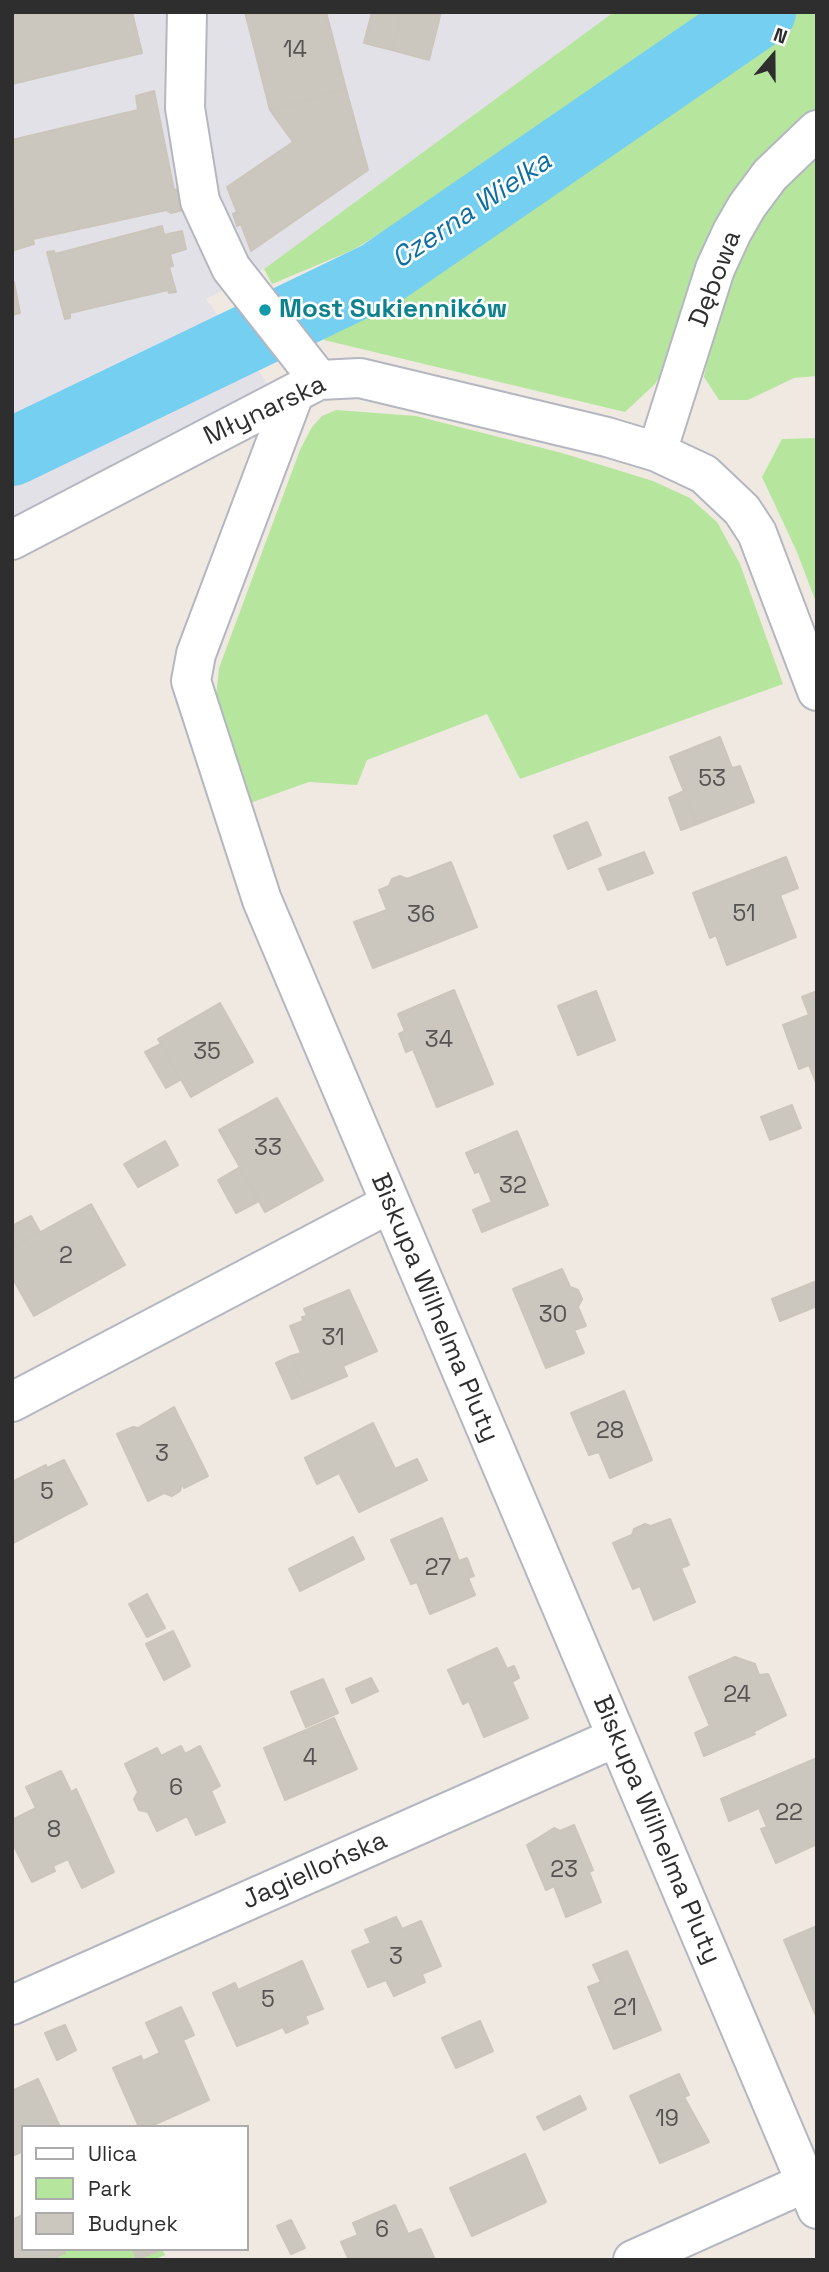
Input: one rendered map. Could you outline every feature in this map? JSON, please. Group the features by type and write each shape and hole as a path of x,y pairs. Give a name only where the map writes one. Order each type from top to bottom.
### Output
{"street":[{"path":"187,12 185,108 200,201 231,268 304,375"},
{"name":"Dębowa","path":"657,452 716,269 732,232 770,175 817,130"},
{"name":"Młynarska","path":"12,540 304,375 383,383 607,437 657,452 704,474 742,510 757,533 817,691"},
{"name":"Biskupa Wilhelma Pluty","path":"304,375 196,654 191,681 262,900 811,2196"},
{"path":"12,1402 389,1204"},
{"name":"Jagiellońska","path":"12,2005 617,1737"},
{"path":"634,2260 811,2196"}],"shaded area":[{"path":"12,12 614,12 272,264 206,299 278,398 12,524"}],"green space":[{"path":"614,12 718,12 706,26 583,110 353,250 272,284 264,269"},
{"path":"787,12 817,12 817,109 761,158 723,210 700,257 666,365 655,384 625,412 324,340 334,321 439,259 624,137"},
{"path":"817,155 817,376 794,378 748,400 719,400 704,377 712,336 731,279 762,209"},
{"path":"336,410 416,416 562,453 653,481 690,498 717,522 740,564 783,684 520,779 487,714 367,760 357,785 309,782 250,803 214,716 219,668 300,450 312,427 322,416"},
{"path":"817,438 817,605 797,552 762,477 782,439"},
{"path":"64,2251 163,2251 165,2255 153,2260 59,2260 57,2256 65,2253"}],"building":[{"path":"132,12 142,53 12,84 12,13"},
{"path":"245,12 326,12 346,89 270,110"},
{"path":"372,12 402,12 392,50 364,43"},
{"path":"402,12 441,12 429,60 392,50"},
{"path":"346,89 368,170 251,251 241,224 237,226 233,214 237,212 227,187 293,142 270,110"},
{"path":"154,91 174,190 178,189 183,210 171,213 166,210 33,239 34,244 14,250 12,140 138,110 136,96"},
{"path":"162,226 164,235 182,231 186,249 170,254 173,266 169,267 176,292 169,293 168,290 70,313 70,318 65,319 47,252 54,251 55,254"},
{"path":"14,282 20,313 12,315 12,283"},
{"path":"720,737 732,768 740,766 754,802 697,824 670,757"},
{"path":"684,791 697,824 681,830 669,798"},
{"path":"587,822 601,855 568,869 554,836"},
{"path":"644,852 653,873 608,890 599,869"},
{"path":"786,857 798,888 780,895 796,937 727,965 716,935 710,938 693,893"},
{"path":"451,862 477,927 373,968 354,922 387,910 379,890 389,886 392,879 400,876 407,879"},
{"path":"454,990 493,1084 437,1107 413,1049 406,1052 399,1034 405,1031 398,1014"},
{"path":"596,991 615,1040 578,1055 558,1006"},
{"path":"817,991 817,1085 809,1065 799,1069 783,1025 809,1015 802,997"},
{"path":"220,1003 253,1062 191,1097 158,1039"},
{"path":"161,1044 180,1080 166,1088 145,1052"},
{"path":"277,1098 323,1180 265,1212 219,1130"},
{"path":"792,1105 801,1128 770,1140 761,1117"},
{"path":"517,1131 548,1205 482,1232 473,1210 492,1202 479,1171 475,1173 466,1153"},
{"path":"165,1141 178,1165 138,1187 124,1164"},
{"path":"240,1167 259,1201 236,1213 218,1180"},
{"path":"91,1204 125,1265 34,1316 12,1277 12,1248"},
{"path":"31,1216 40,1232 12,1248 12,1226"},
{"path":"562,1269 570,1287 578,1290 582,1299 578,1307 586,1326 574,1330 584,1353 546,1368 513,1289"},
{"path":"817,1281 817,1306 780,1321 772,1299"},
{"path":"349,1290 377,1351 343,1366 347,1376 307,1393 291,1356 301,1353 290,1326 303,1321 302,1317 307,1316 304,1309"},
{"path":"291,1356 307,1393 292,1399 276,1363"},
{"path":"624,1391 652,1460 610,1478 599,1452 589,1455 571,1413"},
{"path":"174,1407 208,1476 184,1488 182,1483 180,1491 172,1496 164,1493 148,1501 117,1434 133,1427 138,1428"},
{"path":"373,1423 395,1469 417,1459 427,1480 359,1512 339,1473 317,1484 305,1458"},
{"path":"64,1460 87,1504 13,1543 12,1482 46,1465 47,1468"},
{"path":"442,1518 459,1561 467,1558 474,1576 468,1578 475,1595 430,1614 417,1582 411,1584 391,1540"},
{"path":"670,1519 689,1565 681,1568 695,1602 654,1620 640,1586 633,1589 613,1543 632,1535 634,1529 645,1524 651,1526"},
{"path":"353,1537 364,1559 300,1591 289,1569"},
{"path":"147,1594 165,1628 147,1637 129,1604"},
{"path":"173,1631 190,1666 164,1680 146,1644"},
{"path":"497,1648 507,1669 514,1666 519,1678 512,1682 528,1718 484,1737 469,1701 463,1704 448,1670"},
{"path":"735,1657 755,1664 759,1675 768,1674 786,1715 753,1732 755,1734 704,1756 695,1733 710,1726 689,1677"},
{"path":"371,1678 378,1691 352,1703 346,1689"},
{"path":"323,1679 338,1713 306,1727 291,1692"},
{"path":"334,1718 357,1769 285,1800 264,1748"},
{"path":"181,1746 185,1754 200,1746 220,1786 211,1791 225,1822 196,1835 187,1816 157,1831 148,1812 139,1810 134,1799 138,1792 125,1764 157,1748 161,1756"},
{"path":"817,1758 817,1844 776,1863 761,1829 767,1827 759,1808 729,1821 721,1799"},
{"path":"61,1771 71,1792 76,1789 114,1872 82,1888 68,1859 53,1866 55,1871 32,1882 12,1842 12,1820 36,1808 26,1787"},
{"path":"574,1825 593,1870 589,1872 601,1902 566,1917 554,1886 546,1890 527,1845 554,1828 560,1831"},
{"path":"396,1917 402,1929 421,1921 441,1966 422,1974 425,1982 394,1996 386,1980 368,1987 352,1951 371,1943 365,1930"},
{"path":"817,1926 817,2018 784,1940"},
{"path":"627,1951 661,2030 614,2049 588,1987 601,1982 593,1965"},
{"path":"302,1961 323,2009 305,2016 308,2023 286,2033 283,2027 237,2046 213,1993 235,1983 238,1990"},
{"path":"181,2007 194,2035 183,2040 209,2100 153,2125 138,2125 113,2068 141,2056 143,2061 160,2053 146,2023"},
{"path":"480,2021 493,2051 456,2068 442,2038"},
{"path":"65,2025 76,2050 57,2060 45,2033"},
{"path":"679,2074 689,2095 684,2097 709,2142 660,2163 630,2096"},
{"path":"38,2079 59,2125 21,2125 21,2152 12,2156 12,2091"},
{"path":"580,2096 586,2109 544,2130 537,2117"},
{"path":"525,2154 546,2202 472,2236 450,2188"},
{"path":"395,2205 408,2234 421,2229 435,2260 349,2260 341,2242 358,2235 353,2223"},
{"path":"21,2216 21,2251 65,2253 57,2256 59,2260 16,2260 12,2252 12,2220"},
{"path":"291,2220 305,2248 291,2254 277,2226"},
{"path":"134,2251 157,2251 137,2259"}],"waterway":[{"name":"Czerna Wielka","path":"12,452 379,275 762,12"}],"place":[{"name":"Most Sukienników","path":"265,310"}]}
